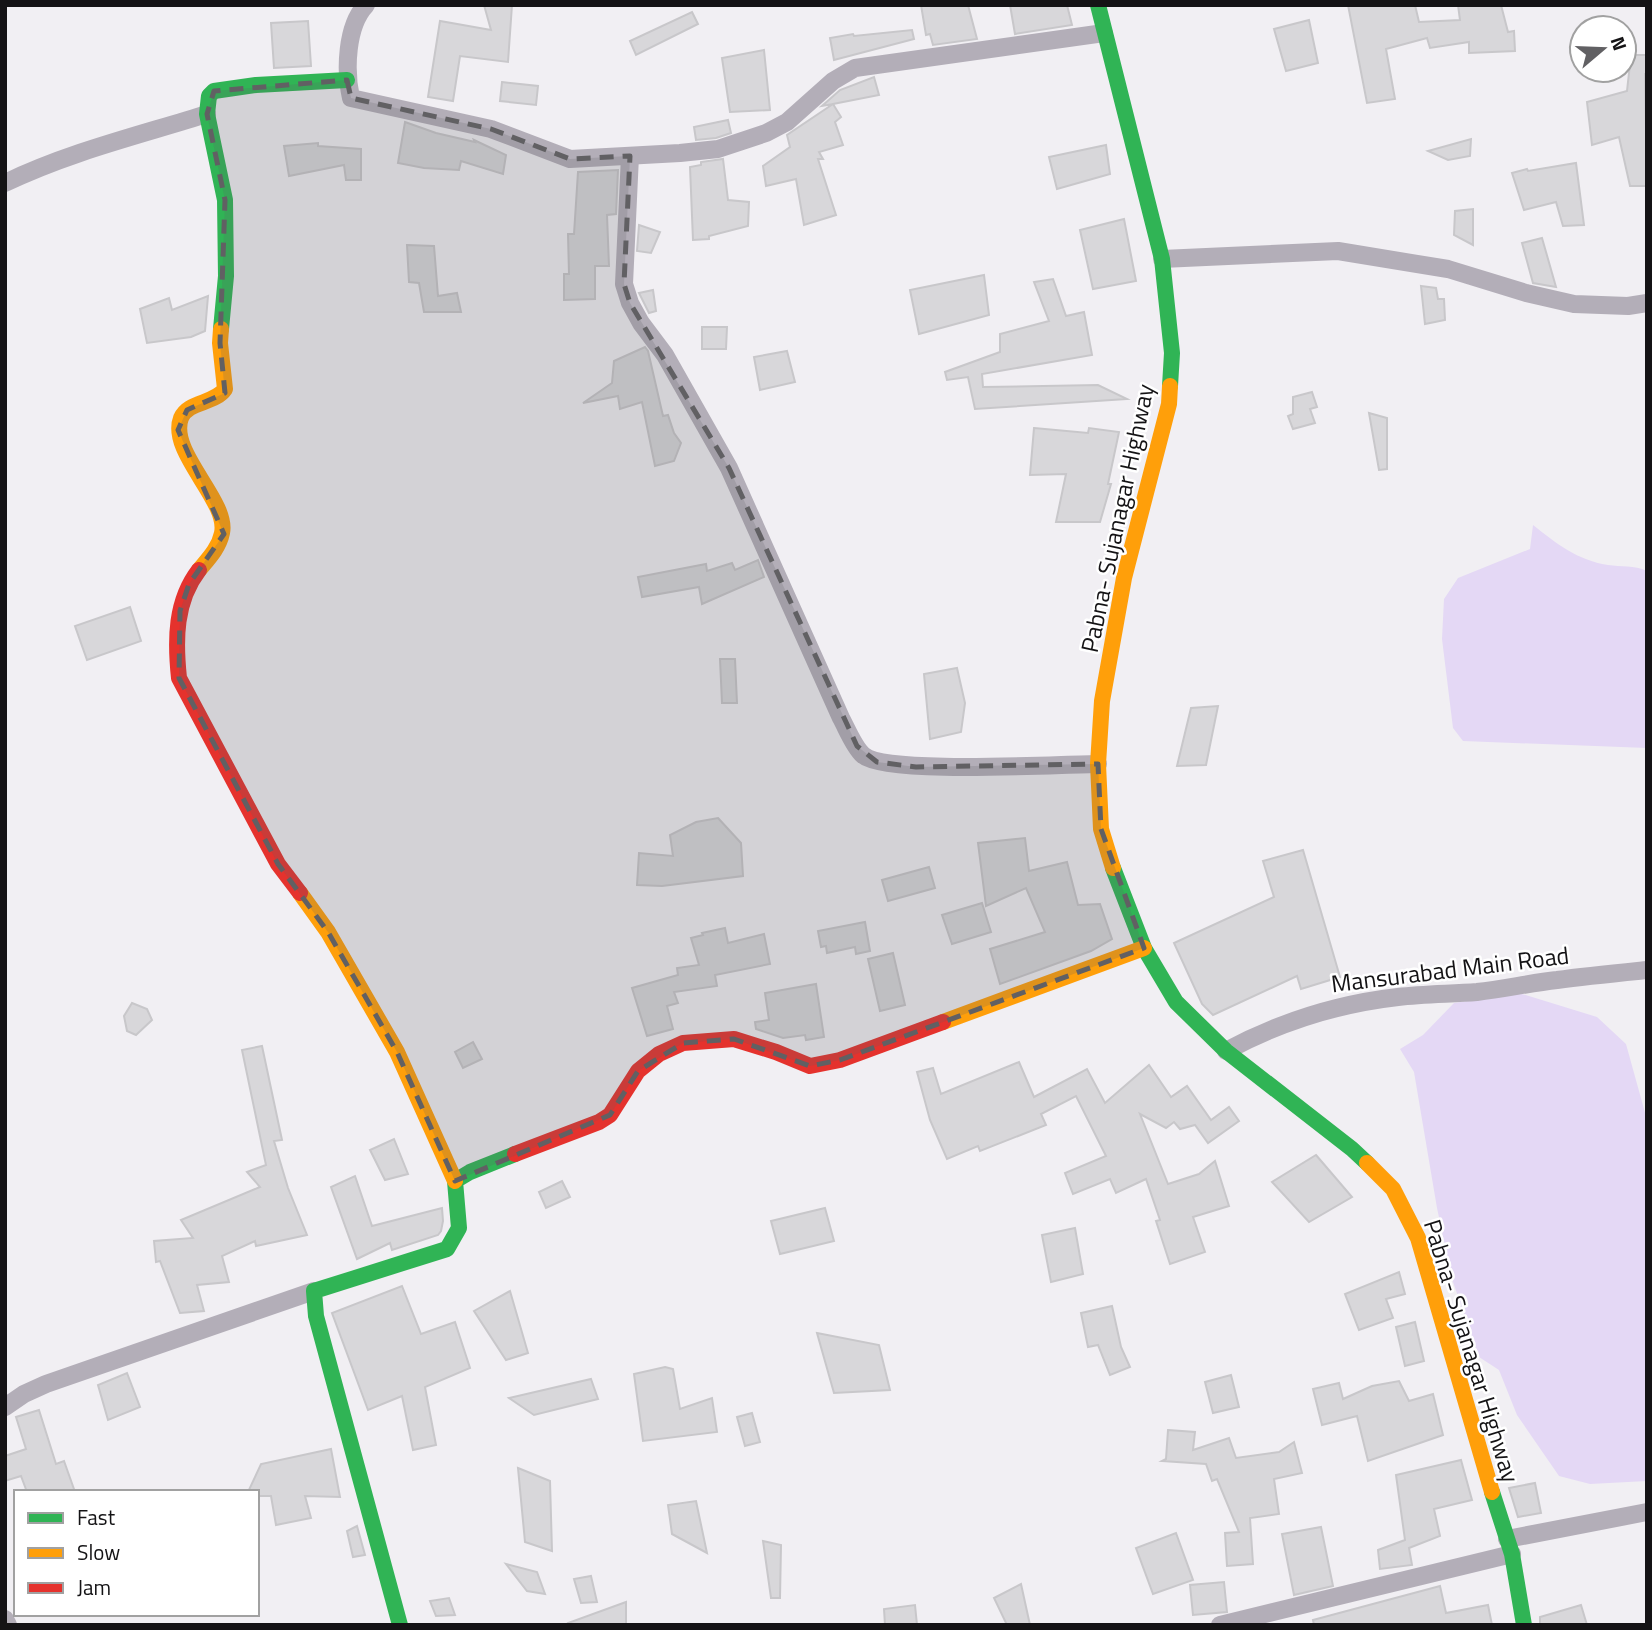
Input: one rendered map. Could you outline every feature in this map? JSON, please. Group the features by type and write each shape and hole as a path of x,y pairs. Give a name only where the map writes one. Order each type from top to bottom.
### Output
{"street":[{"path":"366,5 358,13 348,50 347,80 351,98 491,129 570,159 718,149 766,133 787,122 833,81 855,68 1104,33"},
{"name":"Pabna- Sujanagar Highway","path":"1098,5 1162,259 1172,353 1169,404 1124,578 1102,701 1098,764 1101,829 1121,893 1144,948 1177,1002 1226,1051 1352,1149 1393,1189 1418,1238 1509,1547 1524,1625"},
{"path":"5,1407 46,1384 314,1291 447,1249 457,1234 459,1218 454,1196 455,1181 397,1052 328,933 278,864 179,678 175,649 180,611 189,584 220,544 223,534 223,522 181,443 178,430 183,413 221,395 225,389 220,343 226,276 225,200 207,114 209,96 214,91 257,85 347,80"},
{"path":"5,183 84,153 207,114"},
{"path":"630,156 624,284 630,303 665,355 729,468 841,718 863,755 877,762 916,767 1098,764"},
{"path":"1162,259 1338,251 1448,269 1513,290 1574,304 1628,306 1647,303"},
{"path":"455,1181 470,1172 599,1122 610,1115 638,1072 659,1054 683,1043 734,1039 810,1066 840,1060 1144,948"},
{"name":"Mansurabad Main Road","path":"1226,1051 1261,1032 1317,1012 1352,1004 1398,997 1479,992 1559,979 1647,970"},
{"path":"314,1291 316,1316 400,1625"},
{"path":"1220,1625 1647,1512"},
{"path":"5,1619 8,1625"}],"highlighted area":[{"path":"347,80 351,98 491,129 570,159 630,156 624,284 630,303 729,468 857,746 877,762 916,767 1098,764 1101,829 1144,948 840,1060 810,1066 734,1039 683,1043 638,1071 610,1115 455,1181 397,1052 328,932 278,864 179,678 180,611 189,584 224,534 178,430 187,410 225,393 220,343 225,200 207,114 214,91"}],"shaded area":[{"path":"1533,525 1577,555 1597,563 1647,571 1647,748 1463,741 1453,728 1442,639 1444,599 1458,578 1530,549"},
{"path":"1519,993 1597,1017 1626,1044 1647,1120 1647,1481 1590,1484 1559,1476 1517,1415 1499,1370 1479,1357 1452,1279 1414,1072 1400,1049 1423,1035 1454,1003"}],"building":[{"path":"484,5 512,5 508,62 460,56 453,101 428,97 440,21 491,30"},
{"path":"921,5 968,5 977,39 933,45 930,34 926,35"},
{"path":"1010,5 1067,5 1072,25 1015,34"},
{"path":"1348,5 1415,5 1419,22 1460,20 1458,5 1501,5 1508,32 1514,31 1515,51 1469,53 1469,42 1430,48 1427,38 1386,49 1395,99 1367,103"},
{"path":"692,12 698,24 636,55 630,41"},
{"path":"1309,20 1318,63 1286,71 1274,29"},
{"path":"308,21 311,66 274,68 271,23"},
{"path":"912,30 914,39 834,60 830,38"},
{"path":"764,50 770,110 730,112 722,58"},
{"path":"1638,55 1647,55 1647,186 1630,186 1619,137 1592,145 1587,102 1627,91 1628,84 1638,84"},
{"path":"874,77 879,95 822,106 840,90"},
{"path":"502,82 538,86 536,105 500,101"},
{"path":"833,104 841,117 835,122 843,145 819,152 823,159 818,159 836,215 804,225 796,179 766,186 763,166 790,147 787,135"},
{"path":"728,120 731,133 696,140 694,127"},
{"path":"405,122 436,133 475,142 474,140 506,155 503,174 461,161 459,170 398,163"},
{"path":"1471,139 1470,156 1448,160 1428,151"},
{"path":"318,143 318,146 361,149 361,180 346,180 344,165 289,176 284,146"},
{"path":"1106,145 1110,174 1057,189 1049,157"},
{"path":"723,159 728,200 749,202 748,226 709,236 709,239 693,240 690,167 701,165 701,162"},
{"path":"1576,163 1584,225 1563,226 1556,202 1524,210 1512,173"},
{"path":"618,170 616,214 607,215 609,266 595,266 595,299 564,300 564,274 569,274 568,234 574,234 578,172"},
{"path":"1473,209 1473,245 1454,235 1455,211"},
{"path":"1124,219 1136,281 1093,289 1080,230"},
{"path":"639,225 660,232 651,253 637,251"},
{"path":"1542,238 1556,287 1533,283 1522,243"},
{"path":"407,245 434,246 438,296 457,293 461,312 424,312 419,283 409,282"},
{"path":"984,275 989,315 919,334 910,290"},
{"path":"1053,279 1066,316 1084,312 1092,355 982,374 983,387 1098,385 1127,399 975,409 968,377 947,380 945,372 1000,352 1000,334 1049,321 1034,282"},
{"path":"1421,286 1436,288 1438,299 1444,299 1445,320 1425,324"},
{"path":"653,290 656,311 649,313 639,293"},
{"path":"208,296 205,331 191,337 147,343 140,309 169,298 172,310"},
{"path":"702,327 727,327 726,349 702,349"},
{"path":"645,347 663,416 668,415 674,433 681,443 674,461 655,466 642,402 620,409 618,396 583,403 612,383 614,361"},
{"path":"787,351 795,382 760,390 754,357"},
{"path":"1312,392 1317,407 1310,409 1315,423 1293,429 1288,416 1293,414 1293,397"},
{"path":"1369,413 1387,418 1387,469 1379,470"},
{"path":"1034,428 1088,433 1089,428 1119,432 1108,484 1111,484 1100,522 1056,522 1066,474 1030,475"},
{"path":"758,560 764,577 702,604 699,587 642,597 638,577 706,564 707,571 732,563 735,570"},
{"path":"130,607 141,641 87,660 75,626"},
{"path":"720,659 735,659 737,703 722,703"},
{"path":"957,668 965,703 961,732 930,739 924,674"},
{"path":"1218,706 1206,765 1177,766 1191,708"},
{"path":"718,818 741,843 743,876 662,886 637,885 639,853 673,856 670,835 696,822"},
{"path":"1025,838 1029,871 1067,862 1078,905 1100,904 1112,939 1091,951 1000,984 990,949 1045,932 1026,888 986,906 978,843"},
{"path":"1303,850 1340,977 1301,989 1297,976 1213,1015 1202,1004 1174,943 1274,897 1263,861"},
{"path":"929,867 935,888 888,901 882,880"},
{"path":"982,903 991,932 952,944 942,915"},
{"path":"865,922 870,951 856,954 855,947 827,953 826,946 821,947 818,931"},
{"path":"725,928 728,943 764,934 770,964 715,975 717,986 674,992 678,1003 667,1006 673,1029 647,1036 632,988 678,975 677,968 699,965 691,938"},
{"path":"893,953 905,1005 880,1011 868,959"},
{"path":"816,984 824,1037 806,1040 805,1035 783,1038 756,1029 755,1022 769,1020 765,993"},
{"path":"132,1003 147,1009 152,1020 136,1035 127,1031 124,1016"},
{"path":"473,1042 482,1059 463,1068 455,1052"},
{"path":"262,1046 282,1140 274,1141 288,1188 307,1235 256,1246 255,1241 222,1256 229,1282 197,1285 204,1311 180,1313 160,1261 156,1262 154,1241 193,1238 181,1220 260,1187 247,1172 266,1165 242,1050"},
{"path":"1019,1062 1034,1097 1087,1069 1105,1103 1149,1065 1171,1097 1187,1086 1211,1120 1229,1107 1239,1121 1208,1143 1195,1125 1180,1129 1174,1122 1166,1128 1140,1114 1168,1184 1199,1174 1215,1161 1229,1206 1193,1217 1205,1252 1170,1264 1156,1221 1160,1220 1146,1179 1116,1193 1110,1179 1073,1194 1065,1173 1106,1156 1076,1096 1041,1114 1046,1125 980,1151 978,1146 947,1159 930,1120 917,1072 933,1068 941,1094"},
{"path":"394,1139 408,1174 385,1180 370,1150"},
{"path":"1316,1155 1352,1197 1309,1222 1272,1182"},
{"path":"355,1176 372,1226 442,1208 441,1231 438,1235 392,1250 390,1243 357,1259 331,1187"},
{"path":"562,1181 570,1197 546,1208 539,1192"},
{"path":"825,1208 834,1241 780,1254 771,1221"},
{"path":"1075,1228 1083,1274 1051,1282 1042,1235"},
{"path":"1399,1272 1405,1294 1386,1299 1393,1318 1359,1330 1345,1294"},
{"path":"402,1286 421,1334 455,1322 470,1368 425,1387 436,1445 413,1450 402,1396 368,1410 332,1313"},
{"path":"510,1291 528,1353 506,1360 474,1311"},
{"path":"1112,1306 1121,1347 1130,1367 1110,1375 1098,1345 1088,1347 1081,1313"},
{"path":"1415,1322 1424,1361 1405,1366 1396,1327"},
{"path":"817,1333 879,1345 890,1390 834,1393"},
{"path":"665,1367 673,1369 680,1409 712,1398 717,1432 643,1441 634,1374"},
{"path":"127,1373 140,1407 108,1420 98,1385"},
{"path":"1231,1375 1239,1407 1213,1413 1205,1382"},
{"path":"591,1379 598,1399 534,1415 509,1398"},
{"path":"1399,1381 1409,1401 1433,1394 1443,1435 1368,1461 1357,1416 1322,1425 1313,1389 1339,1383 1343,1399 1372,1386"},
{"path":"39,1410 56,1464 64,1461 74,1490 26,1490 21,1476 5,1481 5,1456 26,1449 16,1417"},
{"path":"752,1413 760,1442 745,1446 737,1417"},
{"path":"1168,1430 1195,1432 1193,1450 1229,1438 1236,1458 1279,1452 1294,1442 1302,1473 1274,1479 1279,1514 1250,1518 1253,1564 1227,1566 1225,1533 1239,1532 1217,1479 1212,1481 1206,1464 1162,1461 1166,1459"},
{"path":"331,1449 340,1497 305,1496 311,1518 276,1525 271,1496 259,1496 259,1490 249,1490 261,1464"},
{"path":"1461,1460 1472,1500 1434,1509 1440,1536 1409,1548 1412,1565 1380,1569 1378,1550 1405,1540 1396,1475"},
{"path":"518,1468 550,1481 552,1551 525,1542"},
{"path":"1535,1483 1541,1513 1518,1517 1509,1488"},
{"path":"696,1501 707,1553 672,1534 668,1505"},
{"path":"357,1526 365,1555 353,1557 347,1531"},
{"path":"1321,1527 1333,1586 1294,1595 1282,1534"},
{"path":"1176,1533 1193,1580 1153,1594 1136,1548"},
{"path":"763,1541 781,1545 780,1598 771,1598"},
{"path":"506,1564 537,1572 545,1594 527,1591"},
{"path":"591,1576 597,1602 581,1603 574,1579"},
{"path":"1224,1582 1227,1612 1193,1615 1190,1585"},
{"path":"1021,1584 1030,1625 1007,1625 994,1598"},
{"path":"1440,1586 1446,1613 1488,1605 1492,1625 1314,1625 1313,1620"},
{"path":"449,1598 455,1615 436,1616 430,1601"},
{"path":"626,1602 626,1625 568,1623"},
{"path":"915,1605 917,1625 885,1625 884,1609"},
{"path":"1581,1605 1587,1625 1540,1625 1540,1617"}],"traffic: fast":[{"path":"1098,5 1162,259 1172,353 1170,386"},
{"path":"221,329 226,276 225,200 207,114 209,96 214,91 256,85 347,80"},
{"path":"1113,868 1144,948 1176,1002 1226,1051 1367,1163"},
{"path":"400,1625 316,1316 314,1291 447,1249 459,1228 455,1181 515,1154"},
{"path":"1492,1492 1512,1554 1524,1625"}],"traffic: slow":[{"path":"199,570 218,544 222,533 222,520 217,506 190,461 179,431 184,412 221,394 225,389 221,329"},
{"path":"1113,868 1101,829 1098,764 1102,701 1124,578 1169,404 1170,386"},
{"path":"300,893 328,932 397,1052 455,1181"},
{"path":"943,1022 1144,948"},
{"path":"1367,1163 1393,1189 1418,1238 1492,1492"}],"traffic: jam":[{"path":"199,570 181,608 177,635 179,678 278,864 300,893"},
{"path":"515,1154 599,1122 610,1115 638,1071 659,1054 683,1043 734,1039 810,1066 840,1060 943,1022"}]}
